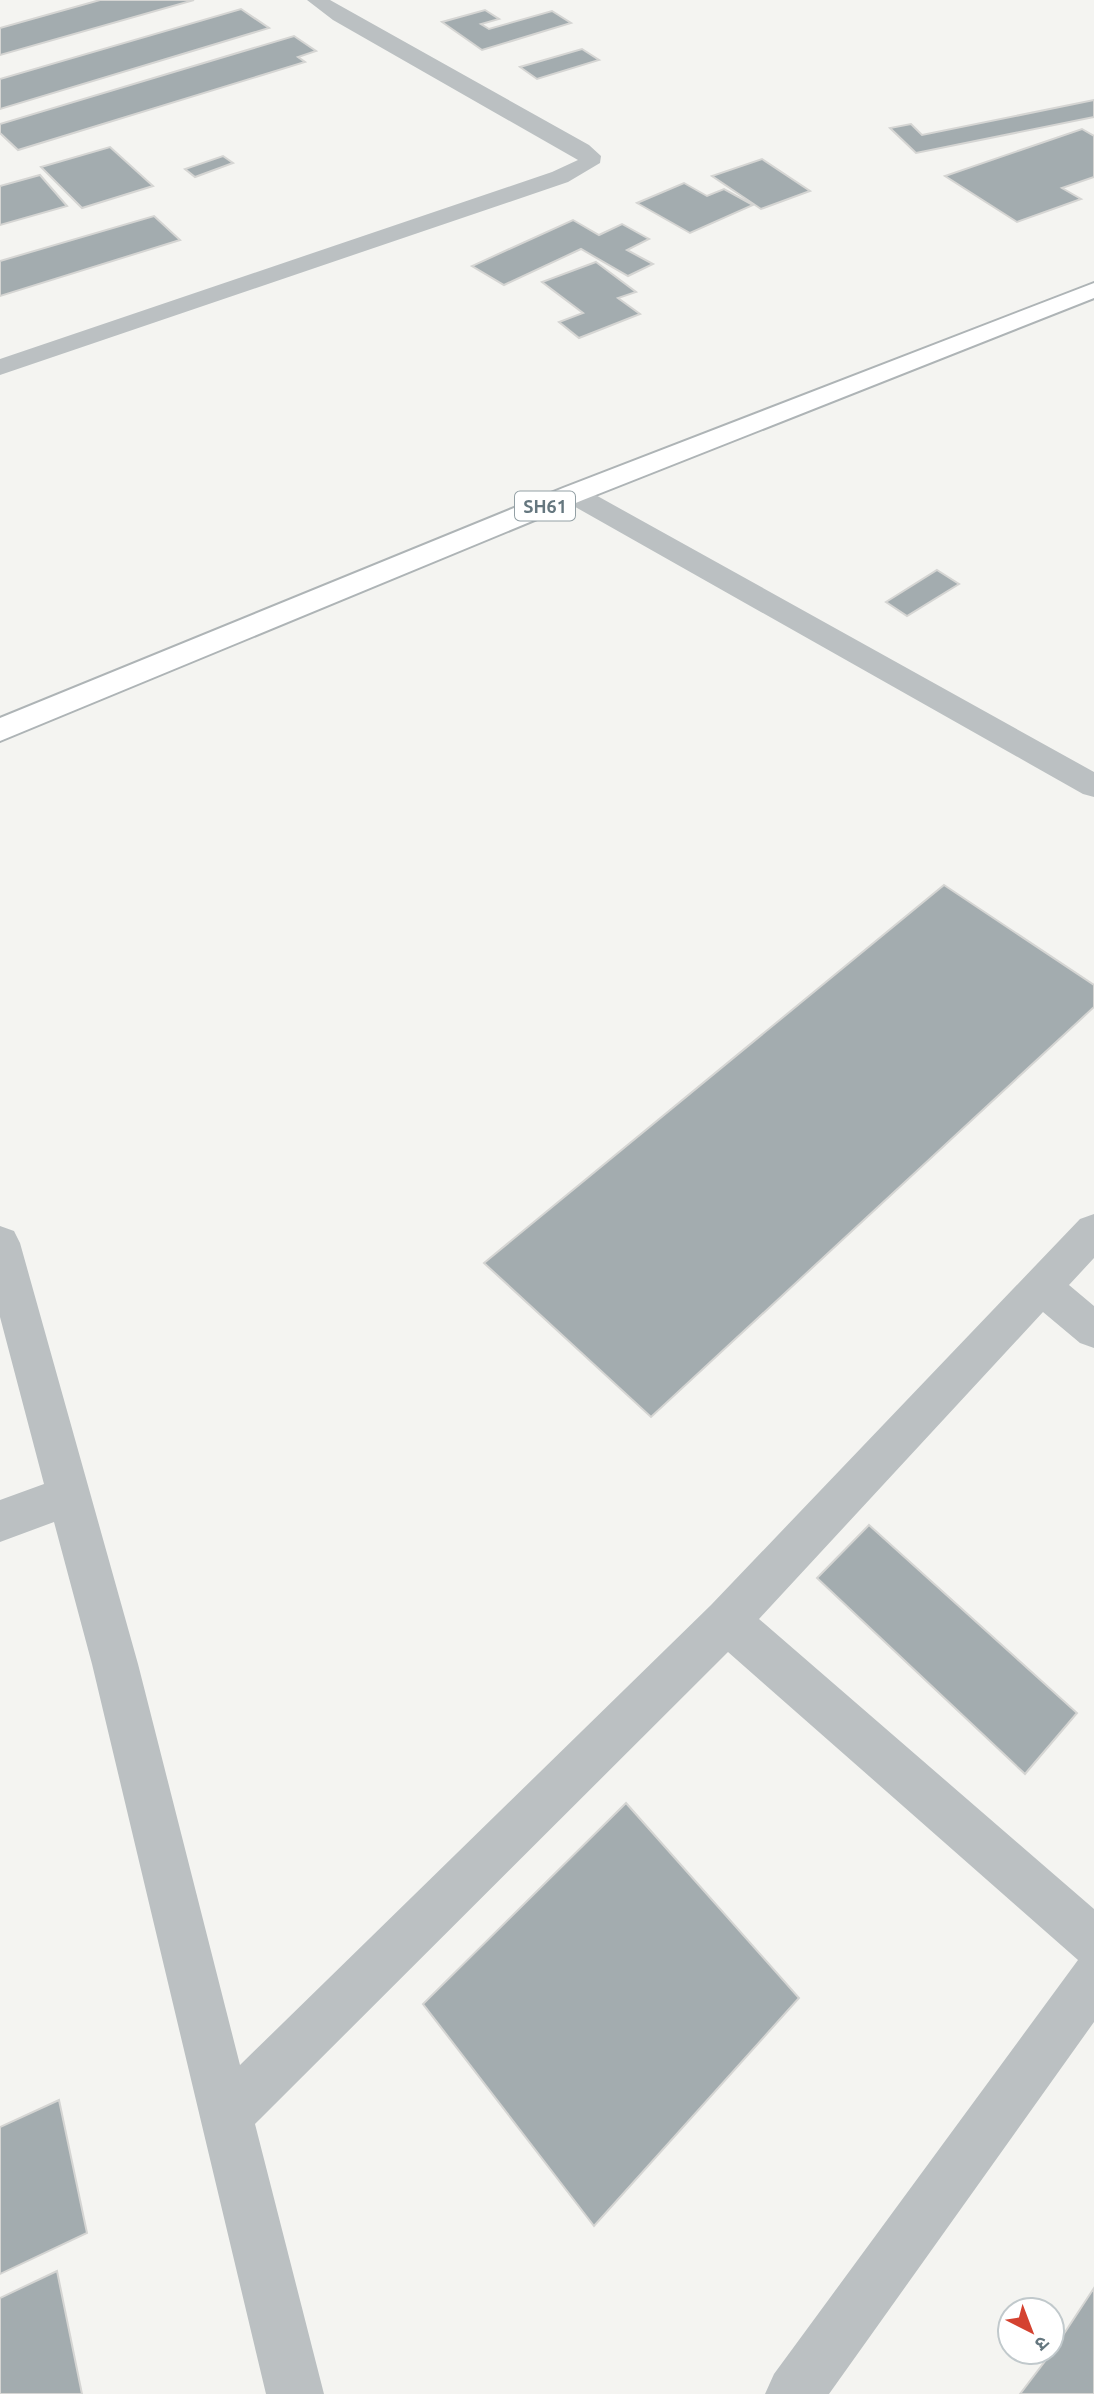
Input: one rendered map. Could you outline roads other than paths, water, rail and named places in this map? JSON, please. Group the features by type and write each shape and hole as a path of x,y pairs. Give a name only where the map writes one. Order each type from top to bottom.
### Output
{"main road":[{"name":"SH61","path":"0,730 573,494 1094,290"}],"street":[{"path":"0,367 560,177 589,163 590,156 580,150 340,16 317,0"},
{"path":"573,494 1094,786"},
{"path":"226,2116 727,1621 1094,1231"},
{"path":"0,1243 70,1496 295,2394"},
{"path":"1043,1288 1094,1330"},
{"path":"0,1521 70,1496"},
{"path":"727,1621 1094,1942"},
{"path":"794,2394 1094,1979"}]}
